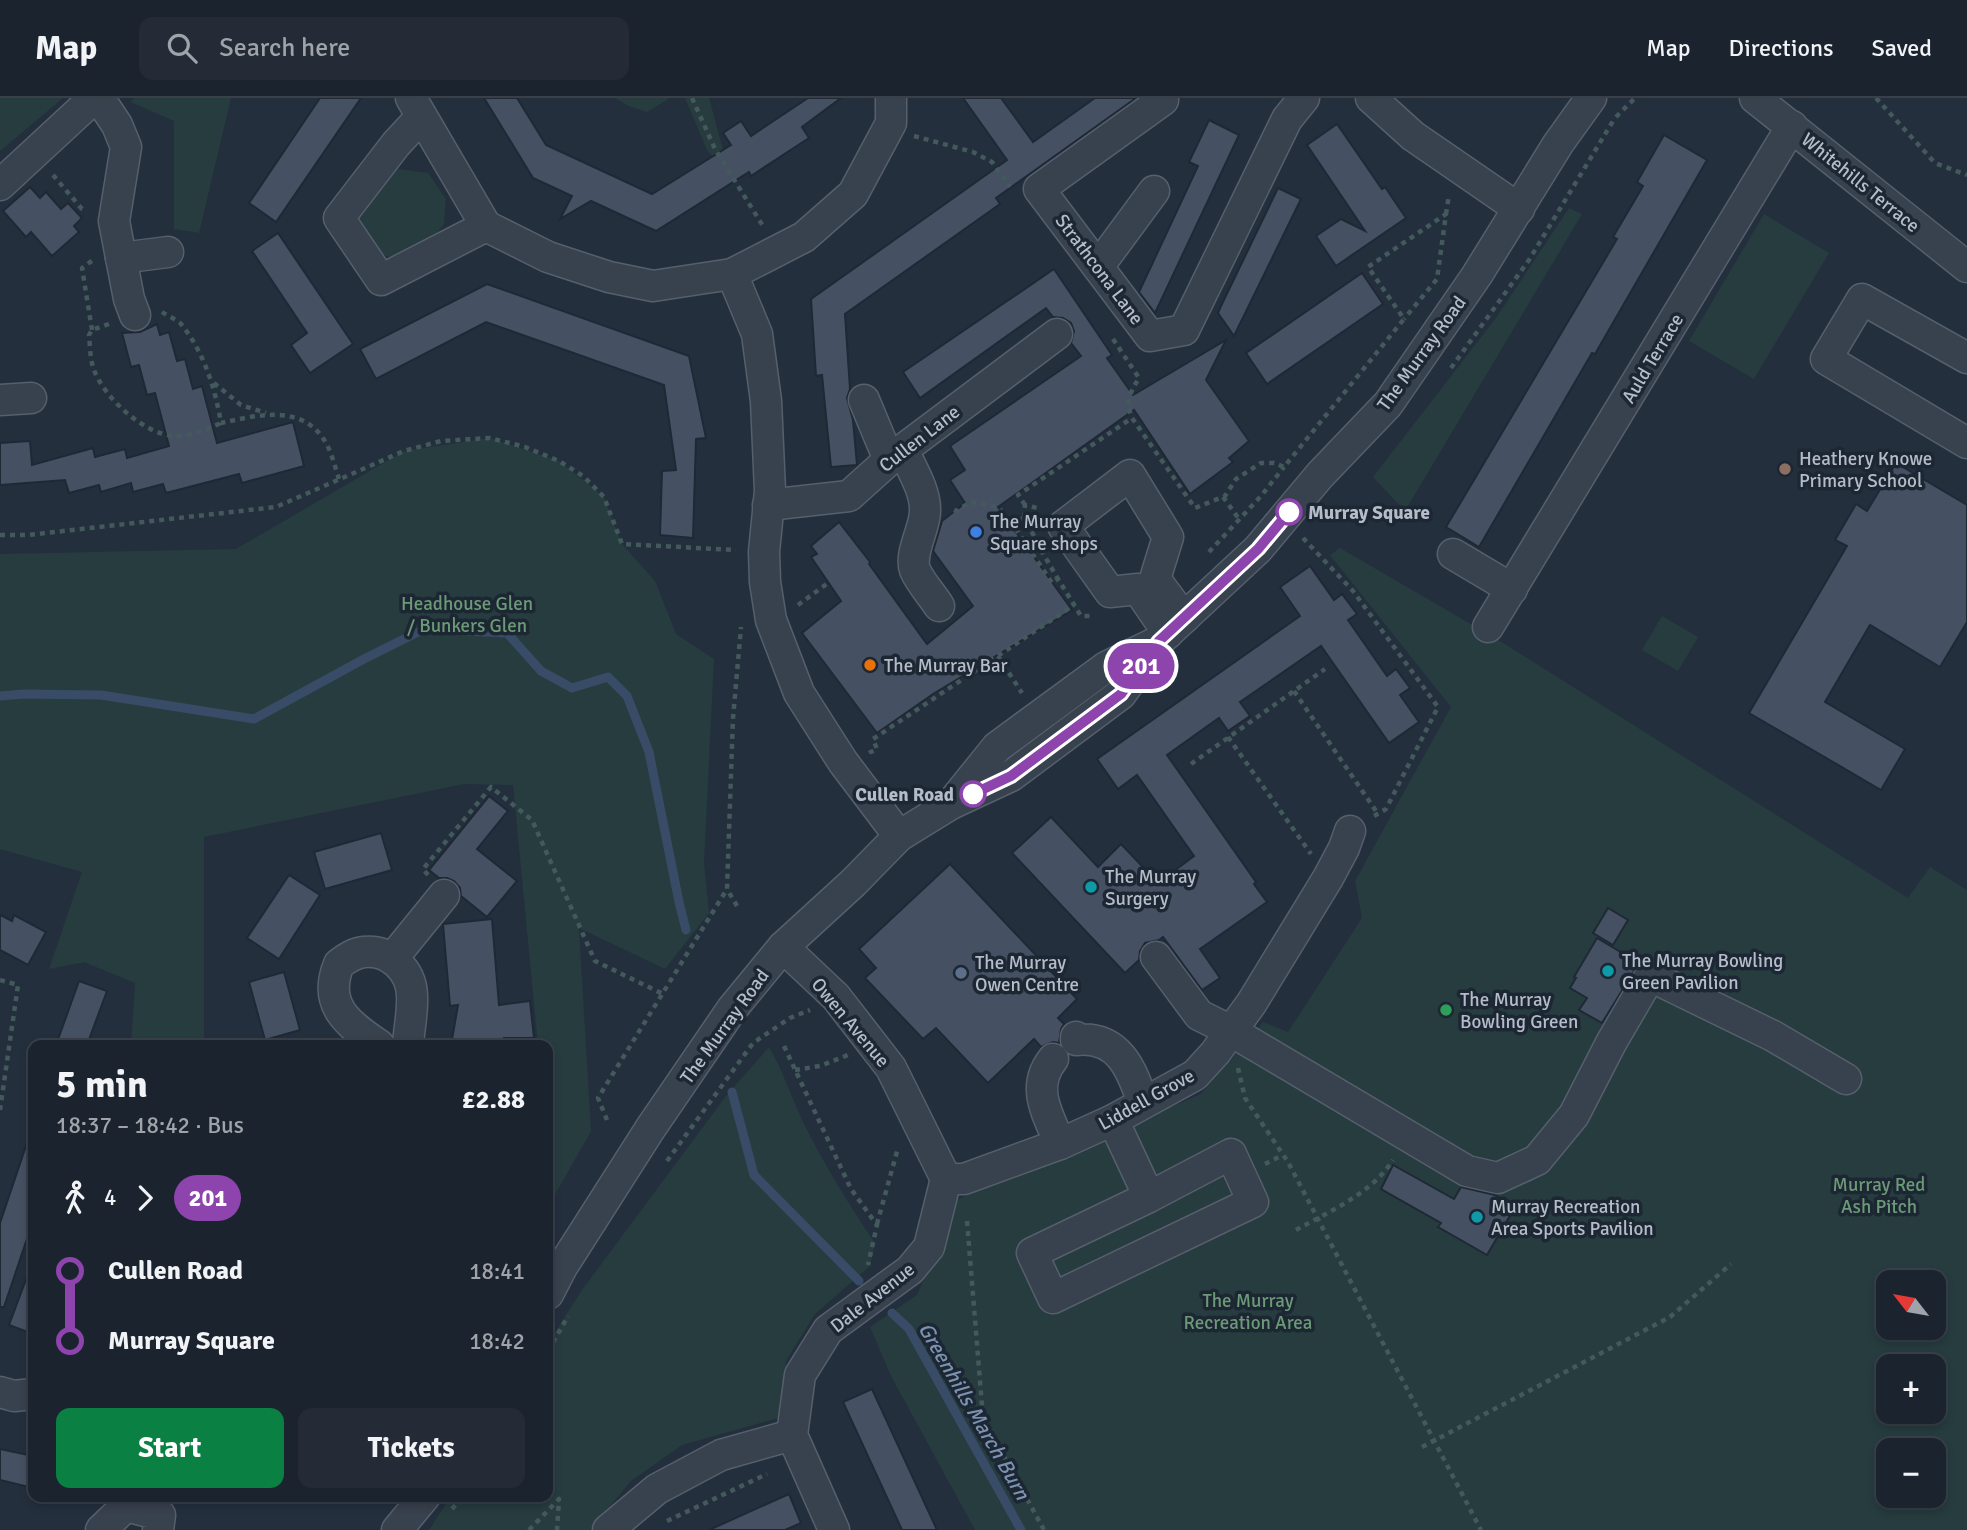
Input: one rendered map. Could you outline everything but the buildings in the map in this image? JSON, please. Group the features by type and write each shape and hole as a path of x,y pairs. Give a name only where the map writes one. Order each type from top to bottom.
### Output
{"street":[{"path":"0,185 97,98 117,125 126,147 114,220 129,299 135,315"},
{"path":"416,108 485,226 548,257 653,286 732,274 804,237 853,194 891,123 891,98"},
{"name":"Strathcona Lane","path":"1163,100 1039,189 1150,336 1184,330 1287,120 1304,98"},
{"path":"1371,98 1413,136 1519,209"},
{"name":"The Murray Road","path":"558,1304 562,1267 650,1129 728,1015 783,947 853,883 899,836 951,804 997,747 1106,667 1170,631 1258,549 1320,475 1388,404 1478,275 1558,144 1591,98"},
{"name":"Whitehills Terrace","path":"1755,98 1967,267"},
{"path":"416,108 396,144 339,218 381,280 485,226"},
{"name":"Auld Terrace","path":"1488,627 1792,126"},
{"path":"1098,267 1154,191"},
{"path":"119,251 168,252"},
{"path":"732,274 757,334 766,401 769,491 764,552 771,620 816,737 843,762 899,836"},
{"path":"1967,358 1863,299 1826,359 1967,443"},
{"name":"Cullen Lane","path":"768,505 849,496 896,455 1057,334"},
{"path":"0,400 31,398"},
{"path":"864,400 896,455 918,483 926,509 915,555 915,569 940,606"},
{"path":"1130,475 1168,537 1155,579 1170,631 1138,589 1110,592 1063,526 1130,475"},
{"path":"1452,554 1511,589"},
{"name":"Liddell Grove","path":"955,1179 1060,1144 1113,1120 1195,1074 1215,1053 1258,992 1328,878 1345,848 1350,831"},
{"path":"392,959 444,895"},
{"name":"Owen Avenue","path":"783,947 836,997 891,1068 955,1179"},
{"path":"372,1040 351,1026 338,1008 333,986 339,964 351,956 365,952 379,953 392,959 403,968 410,981 412,994 408,1040"},
{"path":"1156,957 1199,1015 1231,1031 1467,1171 1498,1178 1537,1160 1574,1115 1611,1042 1650,976 1773,1036 1846,1079"},
{"path":"1076,1037 1076,1040 1097,1041 1119,1053 1133,1073 1143,1103"},
{"path":"1053,1059 1044,1070 1041,1094 1060,1144"},
{"path":"1113,1120 1149,1197"},
{"path":"1231,1154 1253,1202 1053,1298 1032,1252 1149,1197 1231,1154"},
{"name":"Dale Avenue","path":"797,1446 800,1375 828,1330 910,1270 929,1247 955,1179"},
{"path":"0,1392 14,1396 28,1395"},
{"path":"608,1530 657,1489 721,1455 797,1446 834,1530"},
{"path":"101,1530 125,1502"},
{"path":"128,1502 160,1515 158,1530"},
{"path":"397,1530 420,1502"}],"path":[{"path":"692,98 715,149 769,236"},
{"path":"1876,98 1935,163 1967,175"},
{"path":"888,128 973,152 992,162 1015,195"},
{"path":"59,182 82,209"},
{"path":"1437,279 1450,190"},
{"path":"1404,319 1368,267 1446,214"},
{"path":"119,251 82,268 92,330 89,335 93,369 127,414 148,429 174,436 267,414"},
{"path":"1203,557 1284,467 1445,269"},
{"path":"92,330 135,315 161,312 179,322 201,355 212,381 221,423"},
{"path":"1111,336 1139,378 1128,396 1128,408 1132,418 1195,508 1223,497 1236,479 1261,463 1274,463 1284,467"},
{"path":"212,381 241,405 267,414 302,418 325,441 339,479"},
{"path":"1035,538 1024,518 1025,505 1018,495 1132,418"},
{"path":"0,535 29,535 276,507 416,447 441,441 490,438 525,447 559,461 583,476 604,496 622,544 764,552"},
{"path":"1223,497 1239,519"},
{"path":"956,511 971,502 998,507 1012,523 1052,583 1058,579"},
{"path":"1025,505 1043,509"},
{"path":"1012,523 1024,518"},
{"path":"1303,538 1353,591 1438,707 1385,809 1350,831"},
{"path":"1041,549 1081,616"},
{"path":"794,607 828,583"},
{"path":"871,752 877,749 873,739 1074,605"},
{"path":"607,1120 598,1098 727,889 733,718 743,615"},
{"path":"998,656 1020,689"},
{"path":"1191,764 1325,668"},
{"path":"1294,691 1378,814"},
{"path":"1228,737 1328,878"},
{"path":"444,895 423,869 491,787 532,820 595,961 663,994"},
{"path":"727,889 737,906"},
{"path":"0,979 18,985 0,1110"},
{"path":"660,1170 753,1043 790,1018 816,1007"},
{"path":"1231,1031 1245,1098 1287,1162 1481,1530"},
{"path":"784,1046 851,1189 877,1225"},
{"path":"795,1070 820,1066 850,1054"},
{"path":"1296,1230 1354,1199 1387,1169 1409,1136"},
{"path":"865,1276 899,1143"},
{"path":"955,1179 983,1418 1044,1530"},
{"path":"1422,1447 1670,1317 1731,1264"},
{"path":"553,1328 558,1304"},
{"path":"659,1524 797,1446"},
{"path":"529,1530 558,1499 557,1530"}],"green space":[{"path":"0,98 63,98 0,151"},
{"path":"134,98 231,98 199,233 174,229 174,121 131,102"},
{"path":"615,98 670,98 647,112"},
{"path":"685,98 709,98 725,157 737,184 707,150"},
{"path":"392,168 428,173 446,199 444,224 432,239 392,257 380,255 360,227 359,214"},
{"path":"1569,208 1582,214 1405,511 1373,477 1496,318"},
{"path":"1764,214 1829,253 1754,379 1689,341"},
{"name":"Headhouse Glen / Bunkers Glen","path":"490,438 559,461 604,497 622,544 655,581 676,634 714,659 704,863 709,913 665,969 579,928 591,1131 553,1198 553,1040 538,1040 513,785 464,784 204,837 204,1040 131,1040 135,983 84,962 49,969 82,872 0,849 0,554 236,549 404,451"},
{"name":"The Murray Recreation Area","path":"1340,548 1500,641 1908,898 1930,867 1967,890 1967,1530 975,1530 891,1376 870,1327 917,1295 956,1200 1201,1094 1263,1022 1288,1032 1362,918 1355,881 1451,707 1330,555"},
{"path":"1662,616 1698,637 1678,671 1642,650"},
{"path":"769,1047 813,1141 875,1243 870,1266 815,1314 786,1361 782,1417 682,1445 631,1481 590,1530 429,1530 447,1502 553,1502 553,1336 582,1290 726,1096"}],"waterway":[{"name":"Greenhills March Burn","path":"0,696 101,695 254,719 424,629 507,633 541,671 572,688 608,677 627,696 649,752 686,930"},
{"name":"Greenhills March Burn","path":"732,1092 754,1175 859,1281"},
{"name":"Greenhills March Burn","path":"892,1313 909,1329 1021,1530"}],"bus line":[{"name":"201","path":"973,794 1011,776 1121,694 1159,641 1258,549 1289,512"}],"place":[{"name":"Heathery Knowe Primary School","path":"1785,469"},
{"name":"Murray Square","path":"1289,512"},
{"name":"The Murray Square shops","path":"976,532"},
{"name":"The Murray Bar","path":"870,665"},
{"name":"Cullen Road","path":"973,794"},
{"name":"The Murray Surgery","path":"1091,887"},
{"name":"The Murray Bowling Green Pavilion","path":"1608,971"},
{"name":"The Murray Owen Centre","path":"961,973"},
{"name":"The Murray Bowling Green","path":"1446,1010"},
{"name":"Murray Recreation Area Sports Pavilion","path":"1477,1217"}],"park label":[{"name":"Murray Red Ash Pitch","path":"1879,1195"}]}
